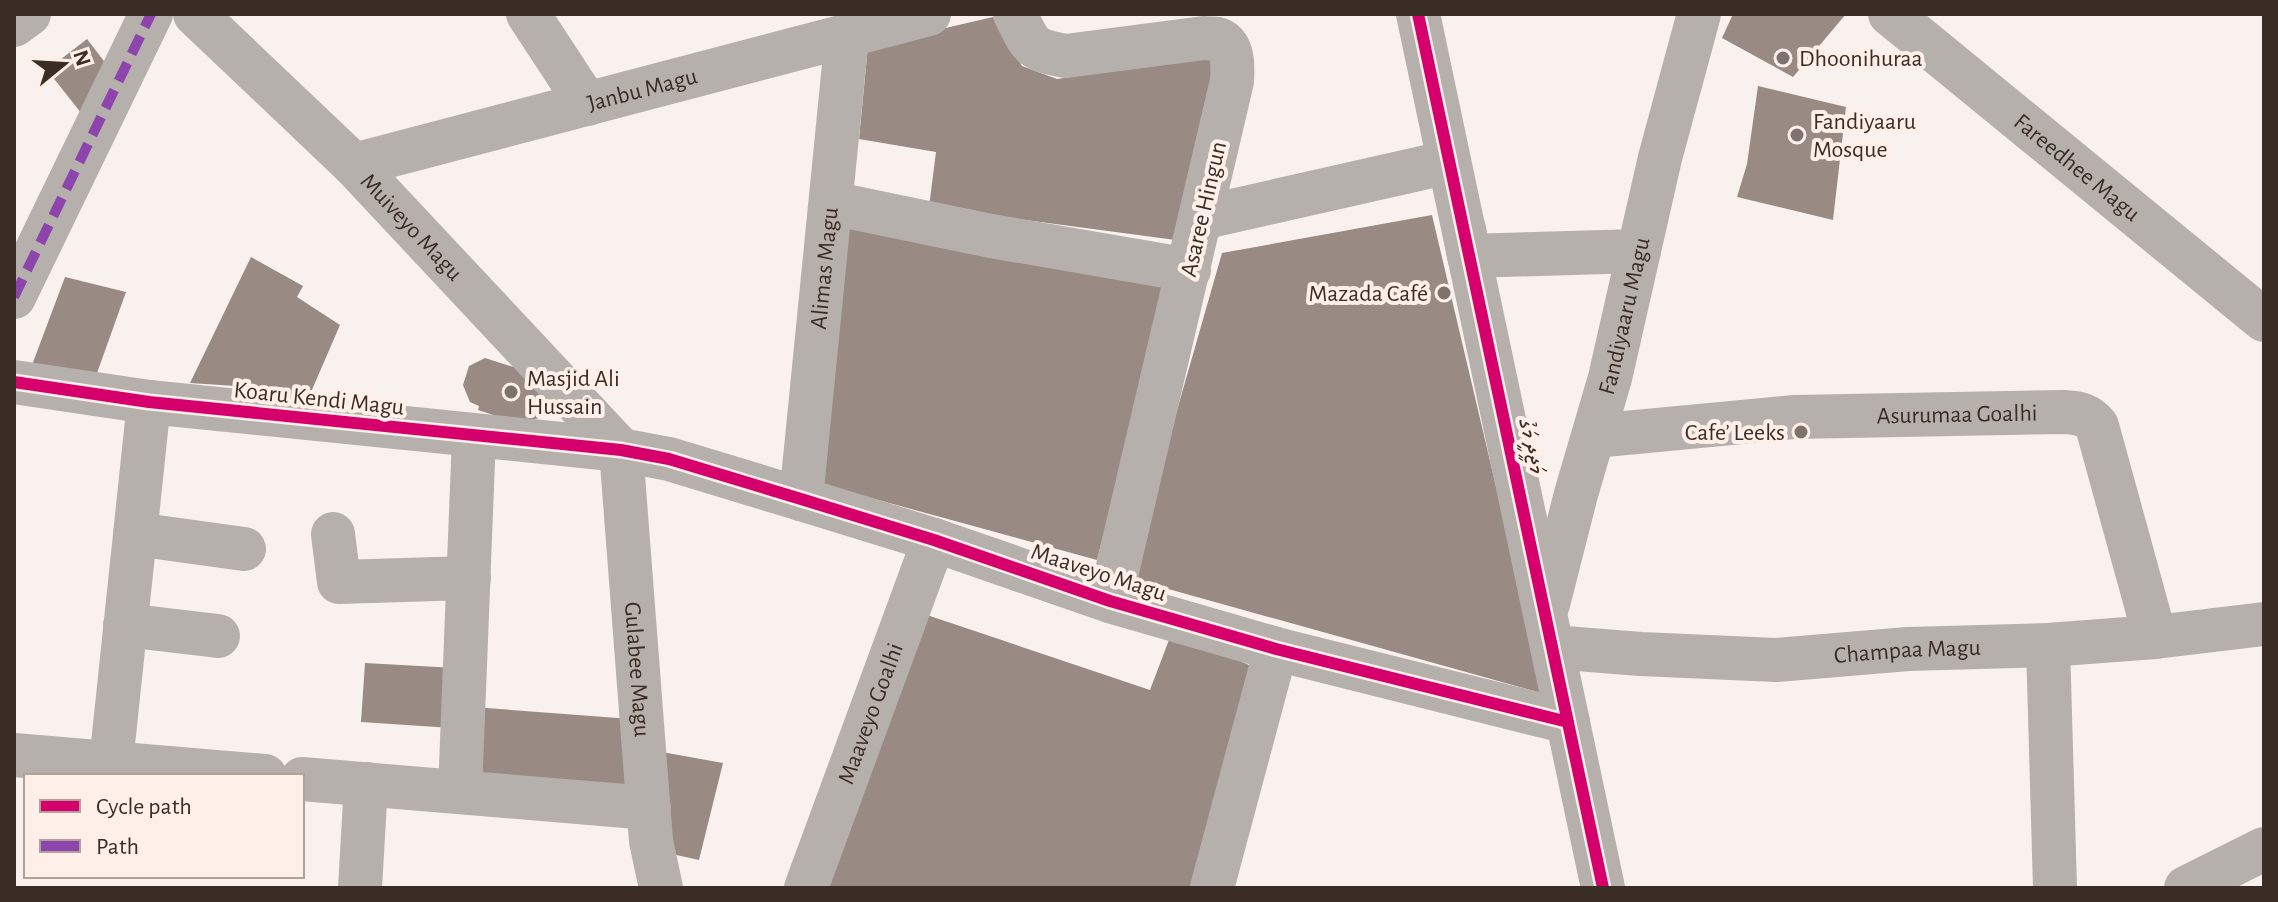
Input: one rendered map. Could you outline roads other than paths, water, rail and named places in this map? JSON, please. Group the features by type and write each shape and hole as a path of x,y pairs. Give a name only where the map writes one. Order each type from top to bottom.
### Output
{"street":[{"path":"14,25 29,14"},
{"path":"14,297 151,14"},
{"name":"Muiveyo Magu","path":"195,14 354,165 621,450"},
{"path":"528,14 587,104"},
{"name":"Janbu Magu","path":"354,165 929,14"},
{"name":"Asaree Hingun","path":"1015,14 1031,46 1043,52 1066,56 1204,38 1219,39 1228,48 1234,65 1110,601"},
{"name":"މަޖީދީ މަގު","path":"1418,14 1603,888"},
{"path":"1426,14 1469,256 1639,251"},
{"name":"Fandiyaaru Magu","path":"1548,631 1576,494 1610,378 1660,158 1699,14"},
{"name":"Fareedhee Magu","path":"1890,14 2264,320"},
{"name":"Alimas Magu","path":"801,499 847,35"},
{"path":"1201,218 1449,162"},
{"path":"831,203 991,236 1189,270"},
{"name":"Koaru Kendi Magu","path":"14,382 149,402 621,450"},
{"path":"111,763 149,402"},
{"name":"Asurumaa Goalhi","path":"1594,436 1794,417 2079,413 2090,417 2097,426 2155,637"},
{"path":"460,792 474,436"},
{"name":"Maaveyo Magu","path":"621,450 669,459 801,499 934,540 1110,601 1276,649 1568,722"},
{"name":"Gulabee Magu","path":"621,450 651,841 661,888"},
{"path":"135,534 244,549"},
{"path":"333,534 339,582 469,578"},
{"name":"Maaveyo Goalhi","path":"806,888 934,540"},
{"name":"Champaa Magu","path":"1548,631 1641,654 1776,660 1908,649 2048,645 2264,624"},
{"path":"125,625 218,636"},
{"path":"2048,645 2055,888"},
{"path":"1212,888 1276,649"},
{"path":"14,755 241,774"},
{"path":"304,779 649,808"},
{"path":"360,888 366,784"},
{"path":"2186,888 2264,849"}],"place":[{"name":"Dhoonihuraa","path":"1783,58"},
{"name":"Fandiyaaru Mosque","path":"1797,135"},
{"name":"Mazada Café","path":"1444,293"},
{"name":"Masjid Ali Hussain","path":"511,392"},
{"name":"Cafe’ Leeks","path":"1801,432"}]}
